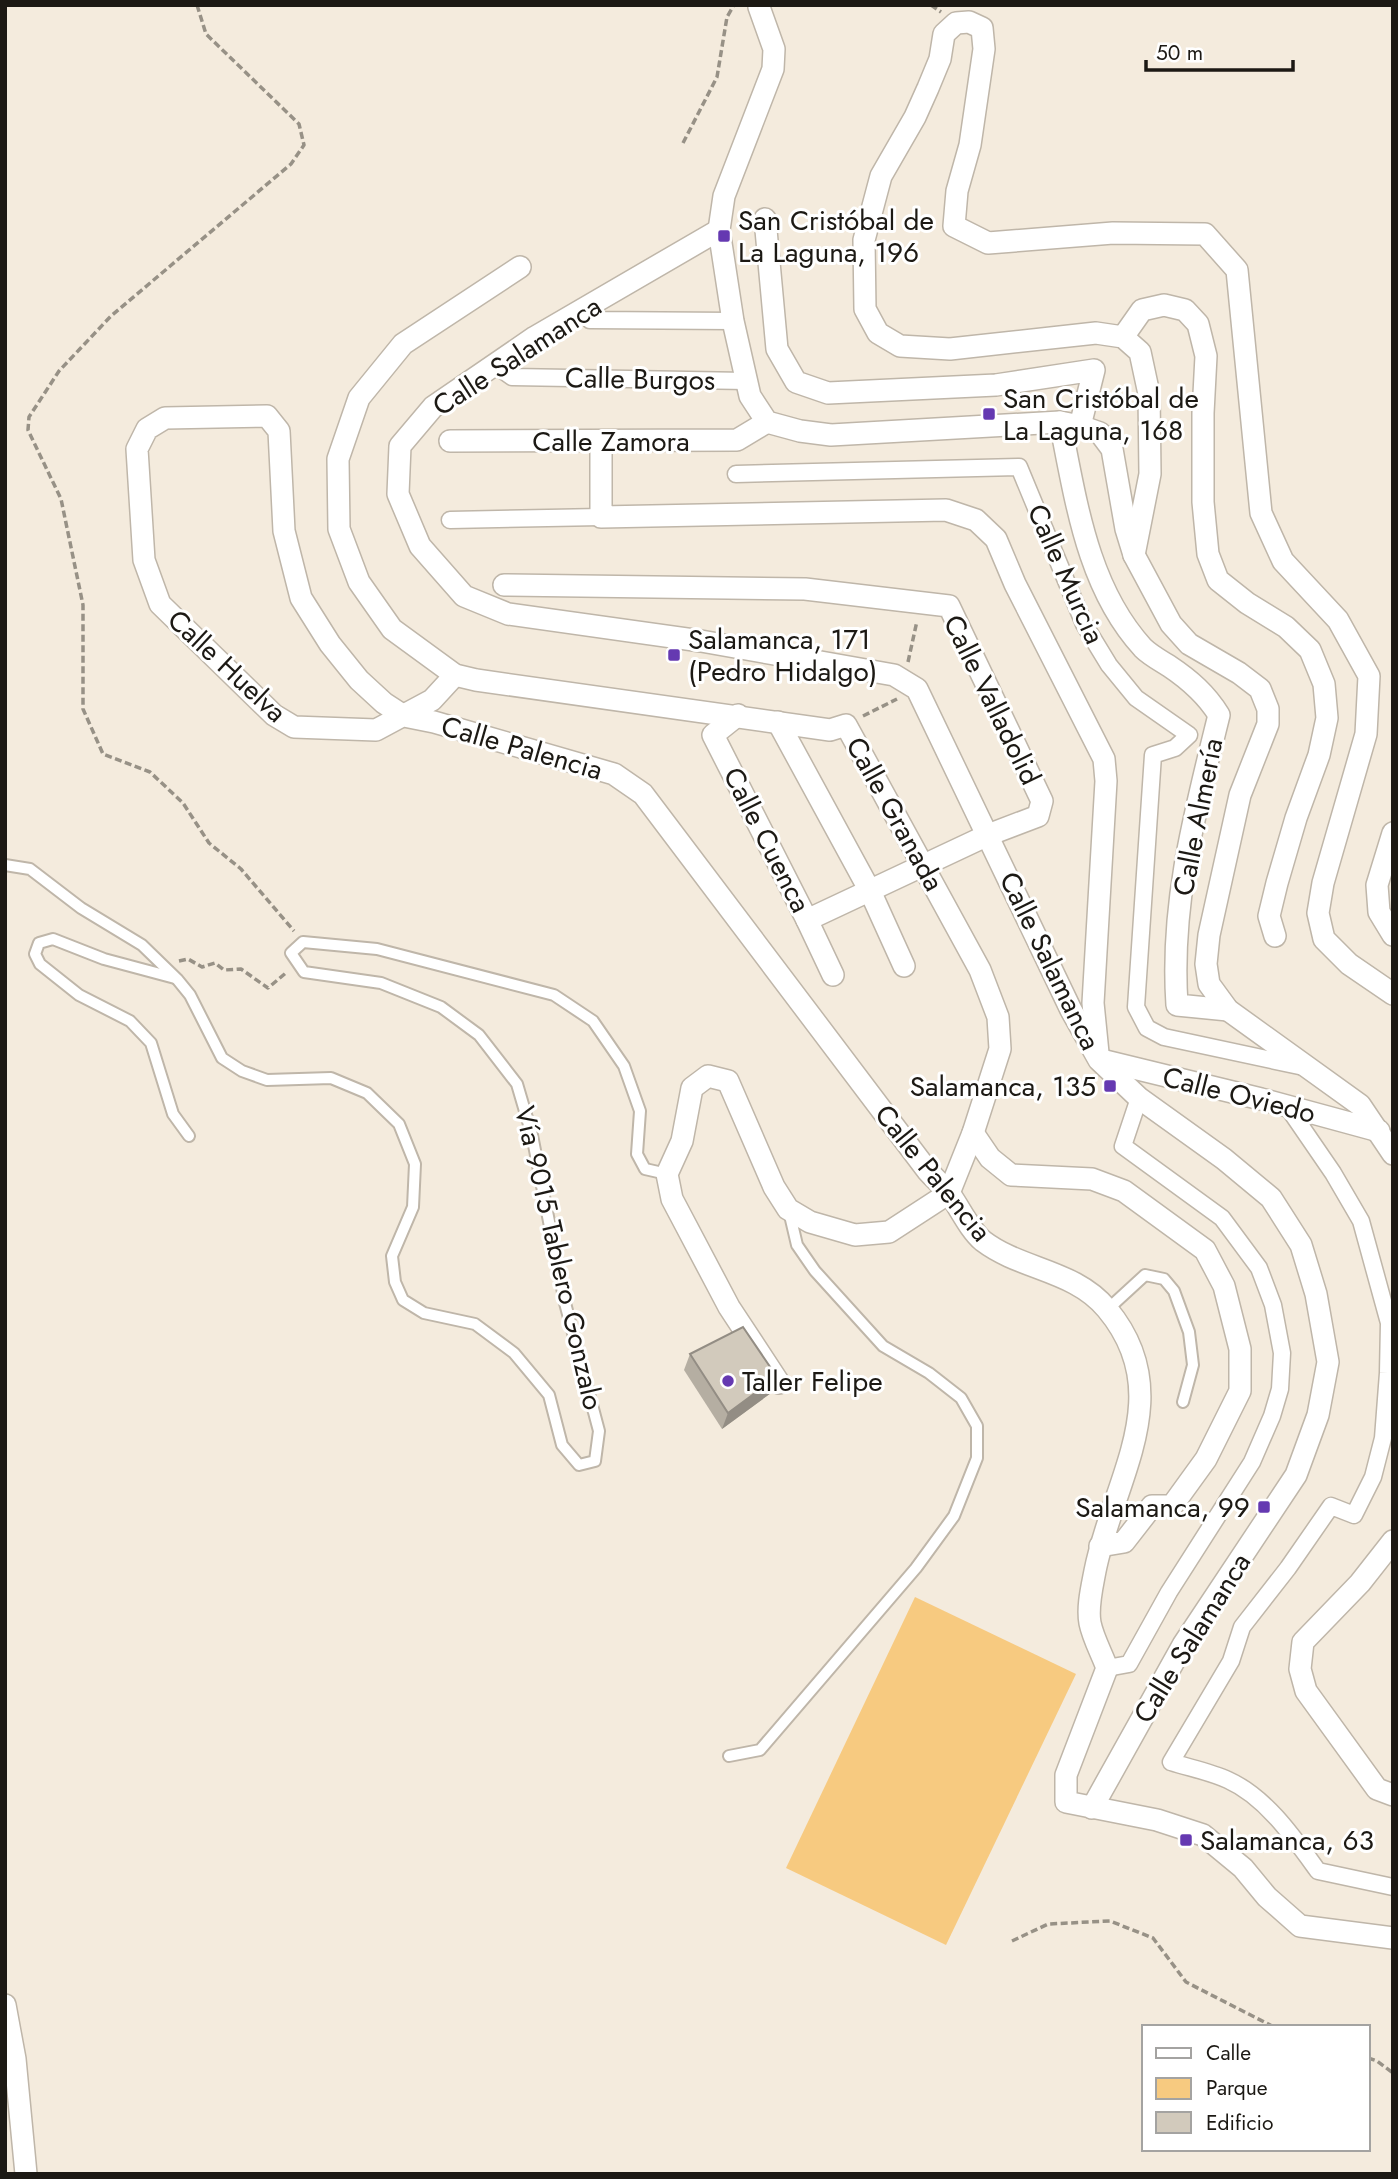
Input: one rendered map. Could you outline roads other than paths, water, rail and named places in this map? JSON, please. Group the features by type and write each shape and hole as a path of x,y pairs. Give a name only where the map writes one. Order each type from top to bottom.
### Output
{"street":[{"path":"759,7 774,49 773,69 724,196 719,230 733,321 750,396 767,422 800,431 831,435 1070,424 1100,433 1112,449 1126,529 1134,555 1171,624 1189,644 1239,673 1260,689 1268,709 1268,724 1240,795 1209,935 1206,964 1209,984 1228,1010 1360,1105 1393,1154"},
{"path":"1134,555 1150,474 1149,394 1140,352 1123,337 1096,333 950,349 900,346 878,332 865,309 864,240 881,176 915,117 928,88 940,59 944,34 956,23 969,22 982,28 984,50 970,145 957,191 954,226 988,243 1113,233 1205,234 1237,270 1261,513 1283,561 1338,620 1369,676 1366,734 1323,883 1318,913 1324,939 1349,964 1393,994"},
{"path":"765,219 777,349 796,383 828,394 996,385 1094,370 1070,424"},
{"name":"Calle Salamanca","path":"719,230 535,337 433,407 400,446 398,494 420,546 464,596 508,614 701,641 894,675 910,685 988,835 1071,1010 1099,1060 1139,1098 1224,1159 1271,1198 1301,1245 1316,1294 1328,1362 1318,1415 1296,1475 1183,1645 1092,1808"},
{"name":"Calle Granada","path":"520,267 402,344 359,398 338,459 339,529 359,582 391,629 454,675 830,730 846,725 980,970 998,1017 1000,1049 973,1133 949,1193"},
{"path":"1123,337 1142,310 1164,305 1185,310 1198,324 1206,356 1202,413 1203,502 1208,554 1218,580 1247,603 1286,627 1310,650 1324,684 1327,718 1319,755 1296,818 1269,916 1275,936"},
{"path":"584,310 590,320 733,321"},
{"name":"Calle Burgos","path":"495,365 512,377 747,380"},
{"name":"Calle Huelva","path":"267,416 279,431 284,531 301,598 330,645 359,680 384,703 404,716 376,730 294,727 274,715 160,604 144,560 137,449 147,429 165,418 267,416"},
{"name":"Calle Zamora","path":"450,441 737,440 767,422"},
{"name":"Calle Almería","path":"1070,424 1079,510 1094,565 1115,608 1144,649 1181,674 1208,697 1219,715 1192,822 1180,897 1175,972 1177,1005 1228,1010"},
{"path":"601,442 601,517"},
{"name":"Calle Murcia","path":"736,474 1018,467 1084,624 1109,665 1136,698 1189,735 1175,748 1153,755 1136,1007 1147,1028 1164,1037 1309,1068"},
{"path":"450,520 946,510 976,520 996,539 1015,584 1104,759 1106,781 1093,1003 1099,1060"},
{"name":"Calle Valladolid","path":"504,585 806,589 948,606 1042,801 1038,816 988,835 807,920"},
{"path":"404,716 432,700 454,675"},
{"name":"Calle Cuenca","path":"738,715 713,735 833,975"},
{"name":"Calle Palencia","path":"404,716 434,722 614,774 643,794 927,1170 949,1193 981,1239 1007,1256 1085,1287 1108,1309 1132,1347 1141,1389 1138,1431 1100,1546 1091,1590 1090,1623 1107,1668"},
{"path":"778,722 870,891 904,966"},
{"path":"1393,834 1377,885 1380,912 1393,935"},
{"name":"Calle Oviedo","path":"1099,1060 1380,1131"},
{"path":"779,1383 729,1307 672,1199 667,1174 682,1141 692,1088 708,1076 728,1081 774,1187 788,1209 810,1222 855,1235 890,1231 949,1193"},
{"path":"1139,1098 1123,1146 1222,1218 1259,1268 1273,1304 1282,1353 1280,1389 1272,1416 1252,1462 1168,1592 1129,1664 1107,1668 1066,1775 1066,1802 1157,1819 1203,1835 1243,1868 1267,1897 1300,1926 1393,1938"},
{"path":"1287,1106 1333,1173 1360,1221 1376,1268 1389,1322 1382,1438 1374,1477 1354,1515 1331,1506 1288,1568 1242,1626 1231,1661 1171,1762 1228,1780 1258,1799 1299,1844 1318,1871 1393,1887"},
{"path":"973,1133 990,1158 1012,1175 1092,1179 1124,1191 1205,1250 1224,1286 1240,1349 1240,1391 1206,1459 1172,1506 1152,1506 1124,1542 1100,1546"},
{"path":"1393,1541 1360,1583 1303,1642 1300,1670 1306,1691 1377,1789 1393,1796"},
{"path":"5,2005 15,2059 26,2174"}],"lane":[{"name":"Vía 9015 Tablero Gonzalo","path":"5,865 30,869 81,908 142,945 190,995 222,1058 242,1071 267,1080 331,1078 367,1093 399,1124 415,1164 413,1207 392,1256 395,1282 403,1300 424,1313 475,1324 514,1353 550,1395 562,1445 579,1465 594,1461 600,1431 565,1303 532,1135 517,1084 479,1035 441,1007 380,983 304,972 291,953 303,942 377,949 554,995 593,1021 624,1066 640,1111 638,1154 645,1169 667,1174"},
{"path":"177,979 104,959 54,939 39,943 35,954 40,964 79,995 130,1021 151,1043 173,1114 189,1136"},
{"path":"729,1756 761,1749 916,1569 954,1516 977,1458 977,1426 961,1398 929,1373 883,1346 815,1271 797,1245 788,1209"},
{"path":"1108,1309 1145,1275 1164,1279 1174,1291 1189,1332 1193,1365 1182,1402"}],"place":[{"name":"San Cristóbal de La Laguna, 196","path":"724,236"},
{"name":"San Cristóbal de La Laguna, 168","path":"989,414"},
{"name":"Salamanca, 171 (Pedro Hidalgo)","path":"674,655"},
{"name":"Salamanca, 135","path":"1110,1086"},
{"name":"Taller Felipe","path":"728,1381"},
{"name":"Salamanca, 99","path":"1264,1507"},
{"name":"Salamanca, 63","path":"1186,1840"}]}
